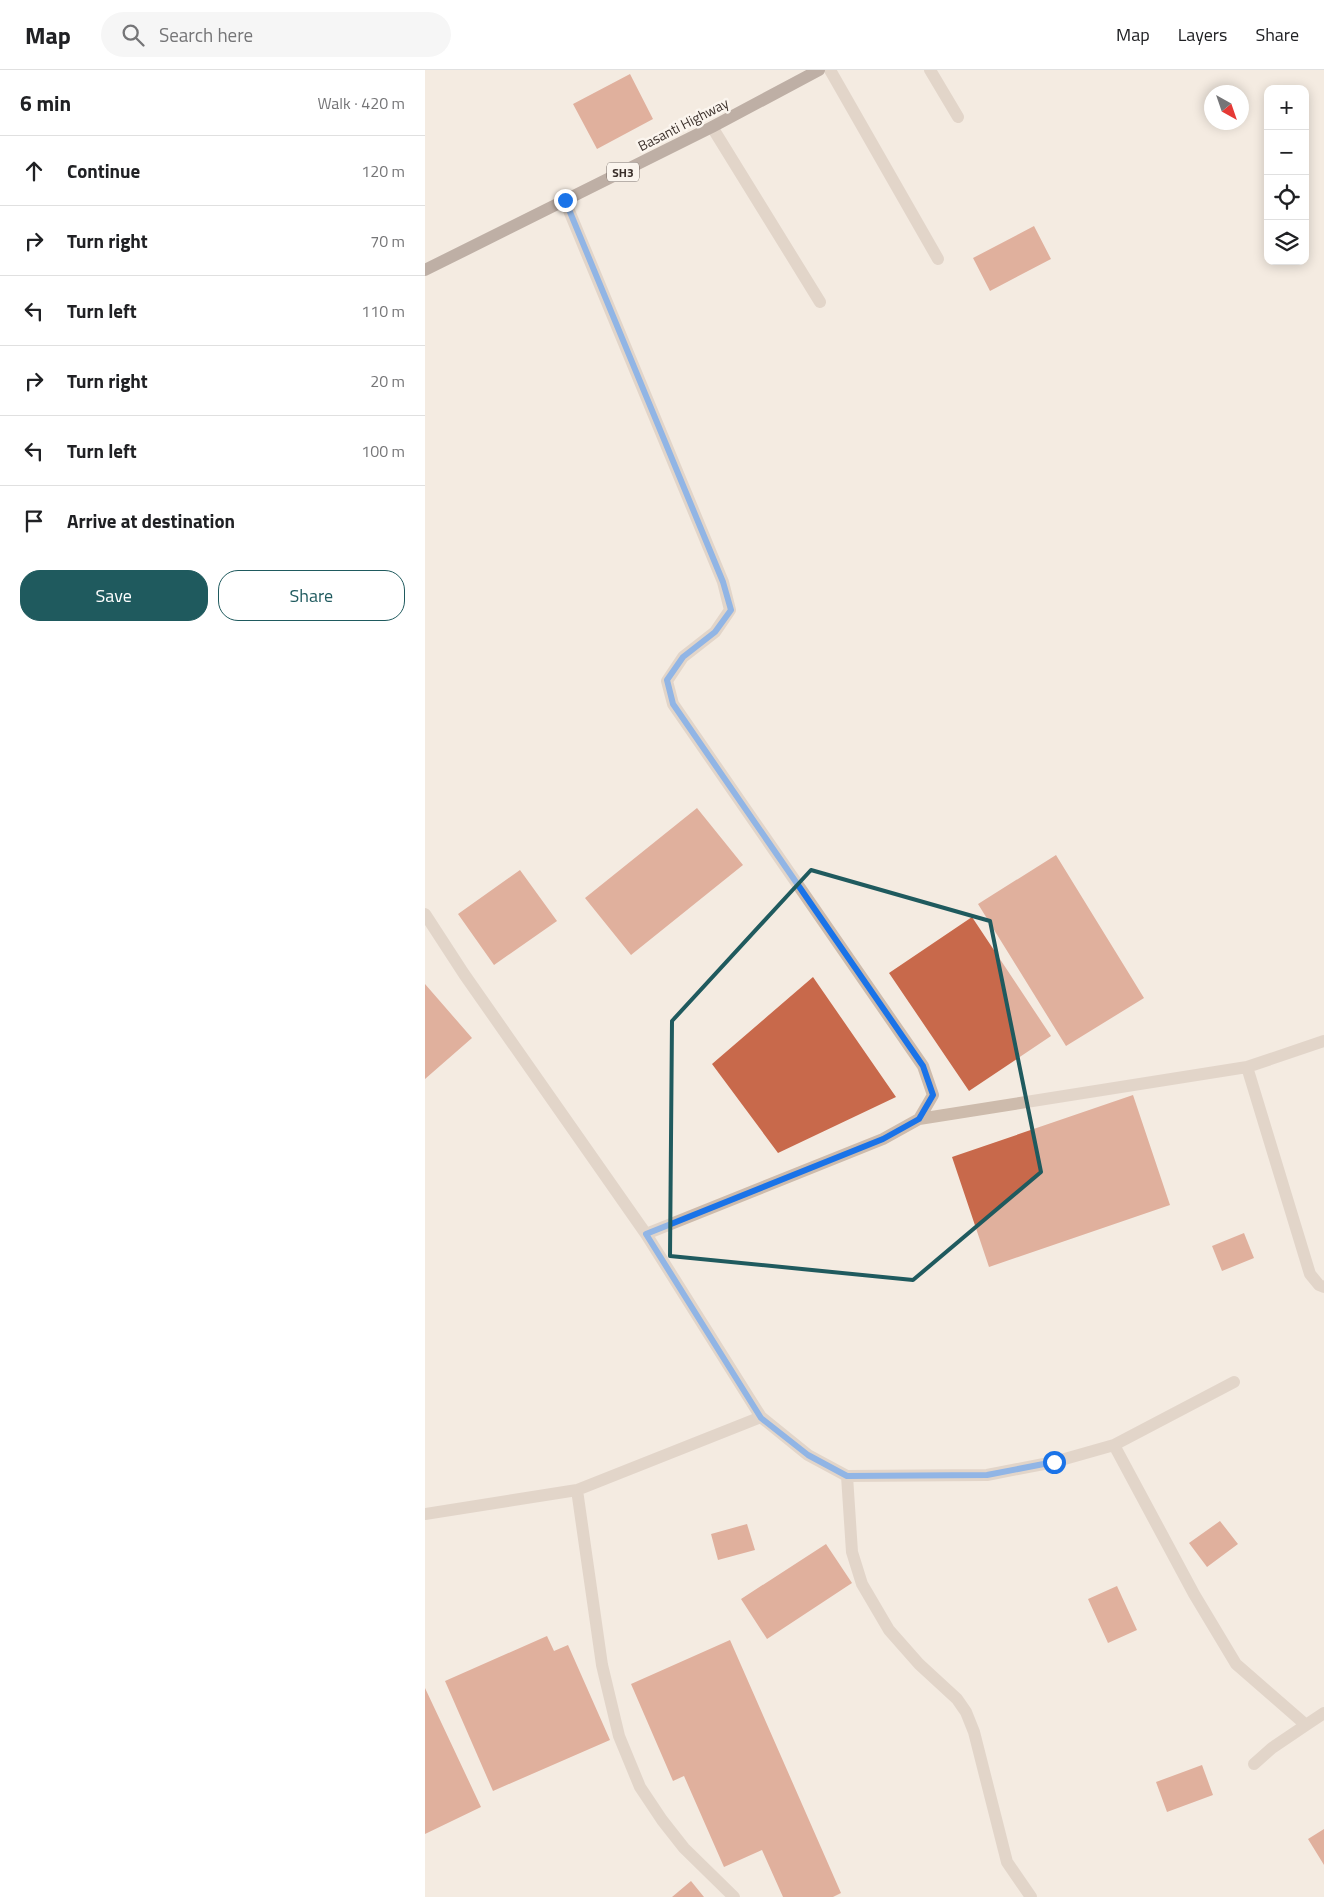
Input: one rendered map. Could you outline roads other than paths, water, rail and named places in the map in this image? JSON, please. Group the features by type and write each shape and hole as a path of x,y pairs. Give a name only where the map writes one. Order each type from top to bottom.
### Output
{"main road":[{"name":"Basanti Highway","path":"425,270 712,127 819,70"}],"street":[{"path":"830,70 938,259"},
{"path":"930,70 958,118"},
{"path":"712,127 820,302"},
{"path":"565,200 723,582 731,610 715,632 683,657 667,680 673,704 923,1066 933,1095 919,1119"},
{"path":"425,914 464,974 646,1234 761,1418 808,1455 847,1476 987,1475 1054,1462 1114,1445 1234,1382"},
{"path":"646,1234 883,1139 919,1119 1247,1067 1324,1041"},
{"path":"1247,1067 1310,1274 1319,1285 1324,1287"},
{"path":"425,1514 577,1490 761,1418"},
{"path":"1114,1445 1194,1594 1236,1664 1306,1725"},
{"path":"847,1476 852,1552 862,1584 889,1630 919,1664 957,1699 966,1712 976,1740 1007,1862 1031,1897"},
{"path":"577,1490 603,1665 619,1736 640,1787 662,1820 684,1848 734,1897"},
{"path":"1254,1764 1272,1748 1324,1713"}]}
